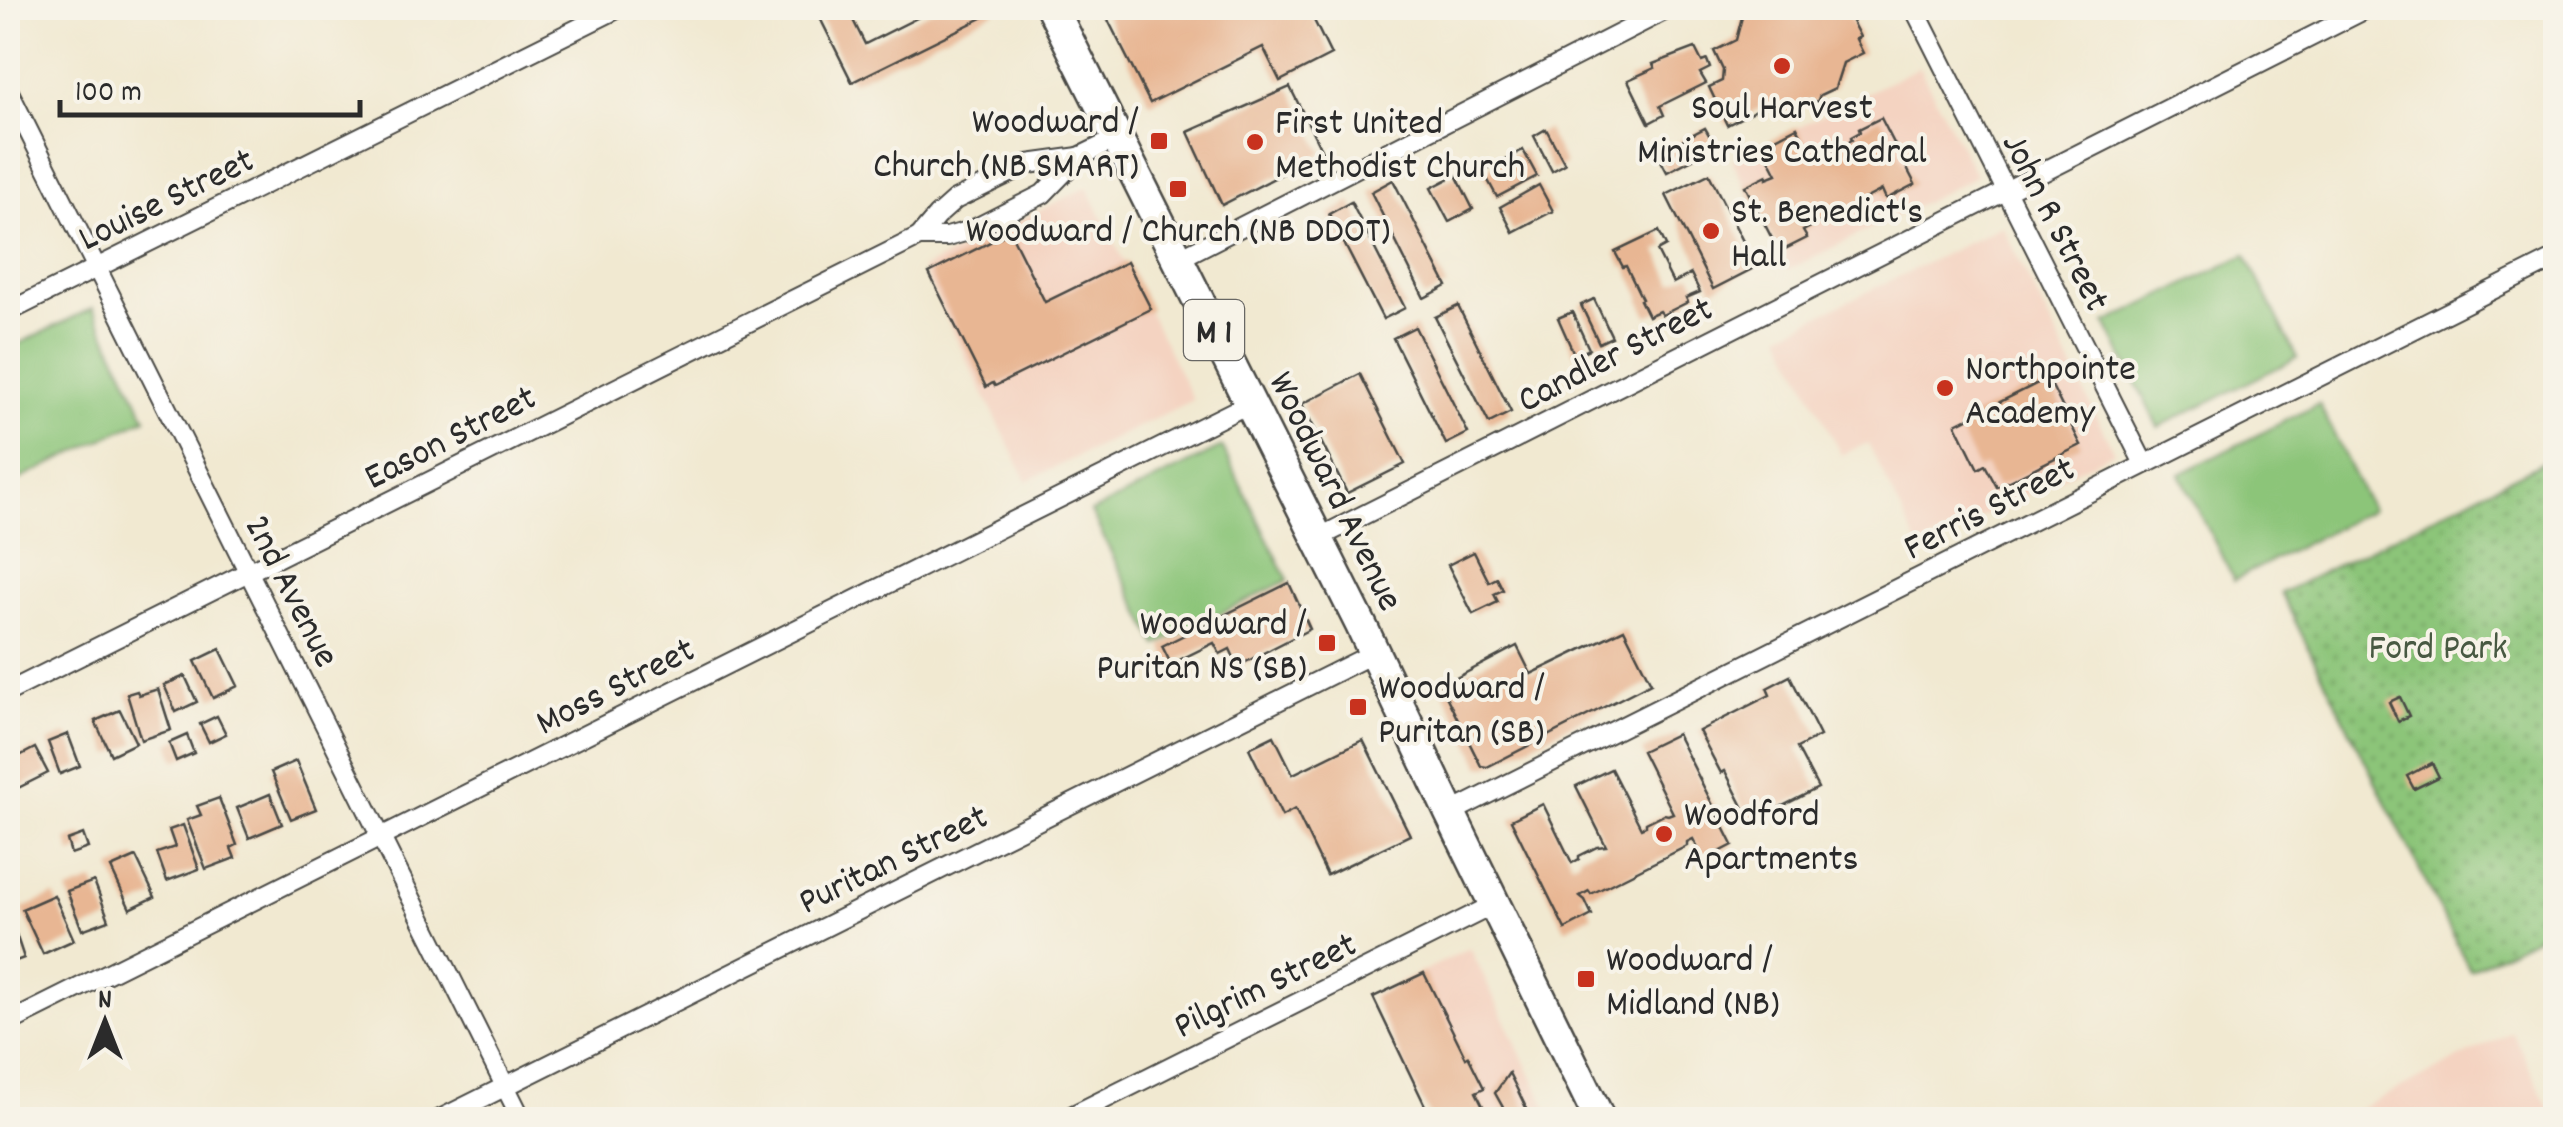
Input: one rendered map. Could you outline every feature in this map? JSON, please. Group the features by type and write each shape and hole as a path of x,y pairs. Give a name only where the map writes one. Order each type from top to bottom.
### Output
{"main road":[{"name":"Woodward Avenue","path":"1052,8 1318,538 1600,1120"}],"street":[{"name":"Louise Street","path":"8,312 620,8"},
{"path":"1178,258 1670,8"},
{"name":"John R Street","path":"1914,8 2144,464"},
{"name":"Candler Street","path":"1318,538 2368,8"},
{"name":"2nd Avenue","path":"8,90 522,1120"},
{"name":"Eason Street","path":"8,692 920,237 955,200 1028,164 1079,157 1118,138"},
{"name":"Eason Street","path":"920,237 947,237 986,223 1043,194 1079,157"},
{"name":"Ferris Street","path":"1450,813 2556,258"},
{"name":"Moss Street","path":"8,1023 1250,403"},
{"name":"Puritan Street","path":"438,1120 1374,654"},
{"name":"Pilgrim Street","path":"1063,1120 1495,904"}],"shaded area":[{"path":"1919,67 1976,176 1788,270 1732,160"},
{"path":"1087,187 1193,400 1027,481 922,269"},
{"name":"Northpointe Academy","path":"2002,226 2114,452 1919,547 1868,443 1841,455 1781,334"},
{"path":"1470,948 1553,1119 1431,1119 1371,997"},
{"path":"2512,1032 2555,1119 2339,1119"}],"green space":[{"path":"2246,255 2297,358 2158,427 2106,323"},
{"path":"93,308 146,418 8,485 8,349"},
{"path":"2319,404 2371,510 2234,580 2180,474"},
{"path":"1222,447 1288,580 1157,645 1091,512"},
{"name":"Ford Park","path":"2555,456 2555,927 2470,970 2281,593"}],"building":[{"path":"815,8 847,8 865,44 937,8 996,11 852,82"},
{"path":"1102,8 1308,8 1331,55 1280,81 1263,47 1150,103"},
{"name":"Soul Harvest Ministries Cathedral","path":"1763,8 1845,8 1860,37 1856,39 1863,53 1843,63 1835,88 1820,95 1817,102 1809,100 1784,114 1779,106 1773,108 1768,104 1727,125 1709,87 1722,81 1723,70 1714,51 1736,40 1742,17"},
{"path":"1695,48 1710,68 1700,73 1706,83 1660,106 1664,115 1649,123 1628,80 1655,68 1653,64"},
{"name":"First United Methodist Church","path":"1290,87 1323,153 1222,205 1188,132"},
{"path":"1881,118 1915,184 1886,199 1882,190 1803,231 1807,238 1779,252 1745,186 1777,174 1762,145 1797,127 1814,160 1852,140 1859,129"},
{"path":"1705,128 1716,147 1667,172 1657,153"},
{"path":"1546,129 1565,164 1552,171 1534,136"},
{"path":"1523,150 1537,176 1497,197 1483,171"},
{"name":"St. Benedict's Hall","path":"1709,174 1756,267 1713,289 1666,195"},
{"path":"1456,175 1473,209 1449,222 1431,188"},
{"path":"1393,180 1447,286 1424,298 1371,192"},
{"path":"1539,185 1553,211 1513,232 1500,207"},
{"path":"1351,202 1405,308 1383,319 1329,214"},
{"path":"1659,231 1666,246 1657,251 1673,283 1691,274 1700,292 1662,315 1659,311 1648,316 1626,266 1615,252"},
{"path":"1010,232 1045,302 1127,262 1151,309 986,387 929,273"},
{"path":"1594,299 1612,337 1599,343 1581,305"},
{"path":"1458,306 1511,412 1489,423 1435,317"},
{"path":"1572,312 1589,349 1575,356 1558,318"},
{"path":"1415,327 1468,433 1446,444 1393,338"},
{"path":"1360,374 1405,464 1347,493 1302,404"},
{"path":"2048,378 2081,445 1997,487 1985,465 1978,469 1956,424"},
{"path":"1474,552 1489,582 1497,578 1503,590 1494,594 1498,602 1473,614 1448,565"},
{"path":"1289,583 1310,629 1238,666 1230,649 1220,654 1214,643 1171,664 1162,646"},
{"path":"1624,629 1651,683 1487,767 1481,766 1441,686 1517,646 1531,674"},
{"path":"220,649 238,686 213,698 195,661"},
{"path":"185,676 197,702 176,712 164,685"},
{"path":"1790,676 1820,736 1797,748 1818,788 1751,822 1699,731 1770,695 1767,688"},
{"path":"158,689 171,730 141,740 127,694"},
{"path":"2400,697 2409,716 2398,721 2389,702"},
{"path":"120,710 136,743 111,755 95,721"},
{"path":"217,716 226,734 209,742 200,724"},
{"path":"68,734 80,766 60,774 48,742"},
{"name":"Woodford Apartments","path":"1677,734 1733,845 1704,860 1693,839 1687,846 1591,894 1589,891 1580,896 1592,915 1565,929 1511,820 1543,804 1572,863 1597,847 1606,846 1576,786 1611,769 1641,828 1673,813 1642,751"},
{"path":"187,735 194,753 176,761 169,743"},
{"path":"1274,736 1293,774 1363,740 1410,835 1327,875 1295,809 1282,816 1249,748"},
{"path":"35,748 48,773 18,788 8,762"},
{"path":"296,761 316,809 291,819 271,772"},
{"path":"2432,763 2439,777 2414,789 2407,776"},
{"path":"270,794 282,824 249,838 237,808"},
{"path":"219,798 237,845 231,848 235,858 206,869 187,820 201,815 197,806"},
{"path":"183,825 199,869 167,881 157,853 175,847 169,830"},
{"path":"83,834 88,848 71,854 67,840"},
{"path":"136,857 155,897 130,909 111,868"},
{"path":"94,881 109,920 82,930 67,891"},
{"path":"54,895 74,940 43,954 22,909"},
{"path":"13,925 24,958 8,964 8,927"},
{"path":"1424,973 1484,1088 1476,1092 1490,1120 1432,1120 1373,997"},
{"path":"1509,1073 1532,1120 1510,1120 1495,1093"}],"place":[{"name":"Soul Harvest Ministries Cathedral","path":"1782,66"},
{"name":"Woodward / Church (NB SMART)","path":"1159,141"},
{"name":"First United Methodist Church","path":"1255,142"},
{"name":"Woodward / Church (NB DDOT)","path":"1178,189"},
{"name":"St. Benedict's Hall","path":"1711,231"},
{"name":"Northpointe Academy","path":"1945,388"},
{"name":"Woodward / Puritan NS (SB)","path":"1327,643"},
{"name":"Woodward / Puritan (SB)","path":"1358,707"},
{"name":"Woodford Apartments","path":"1664,834"},
{"name":"Woodward / Midland (NB)","path":"1586,979"}]}
